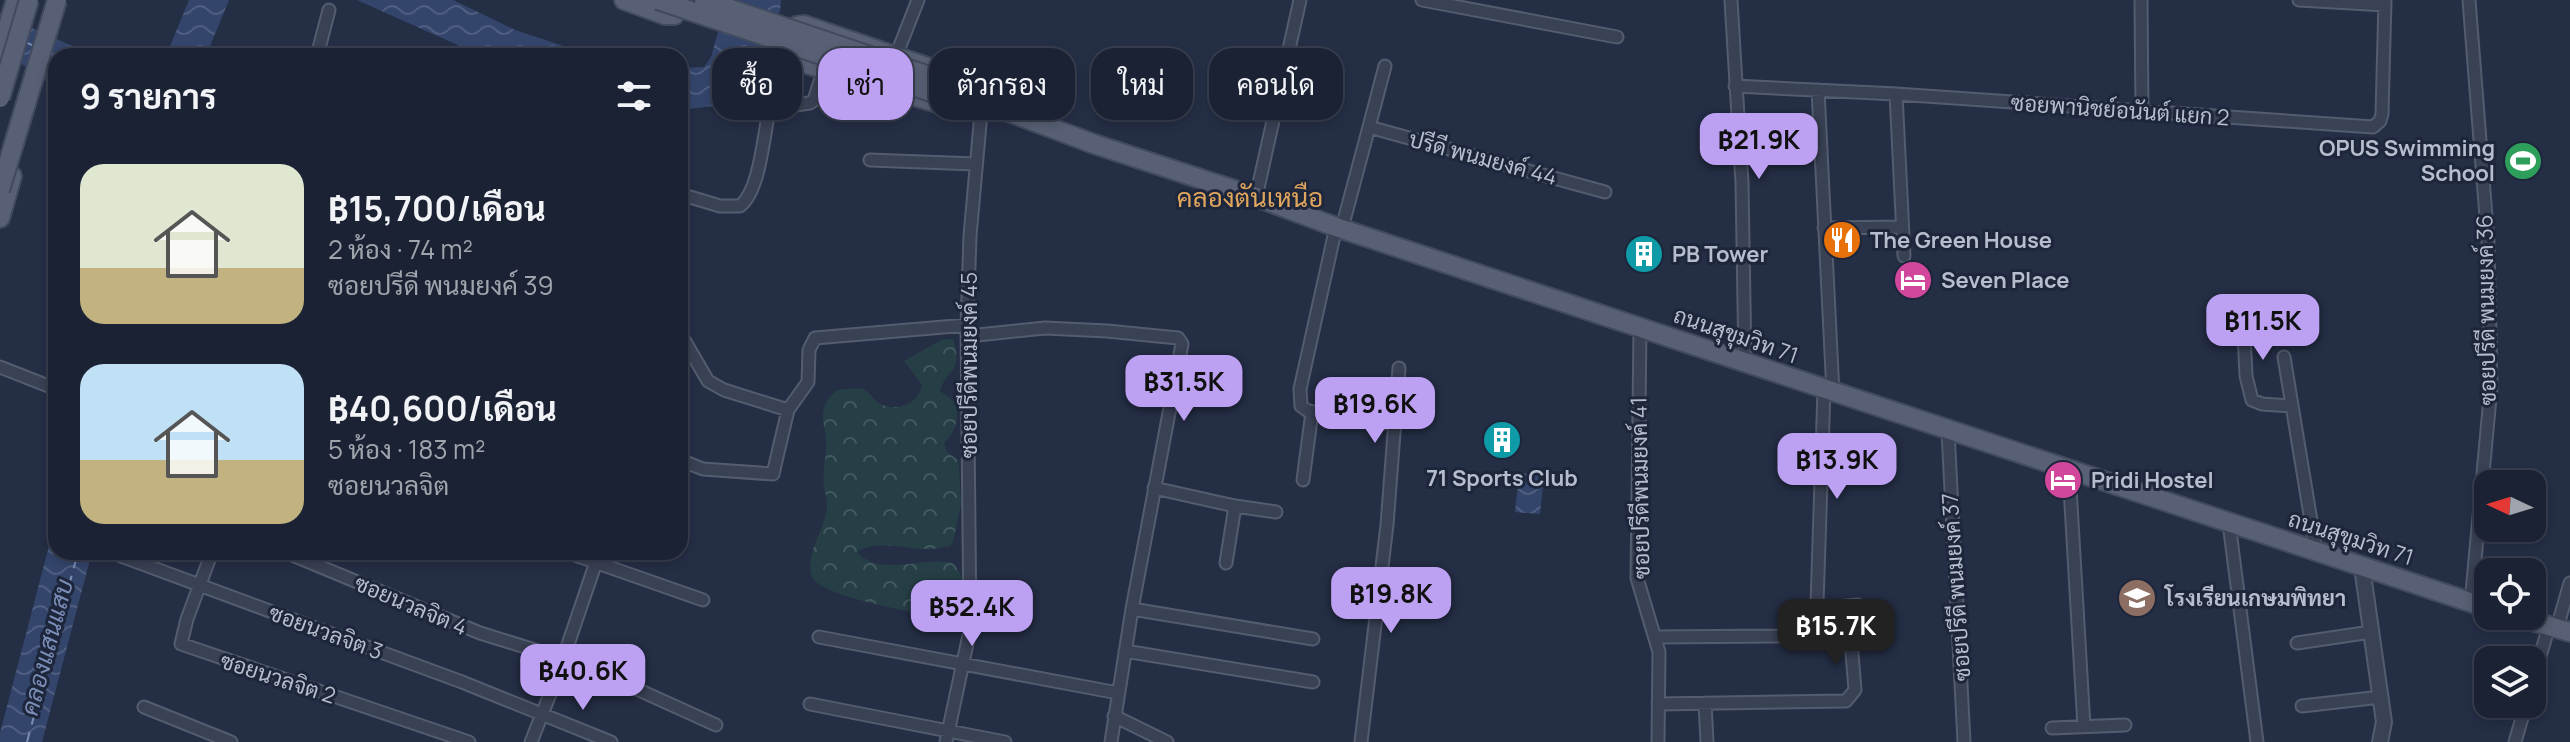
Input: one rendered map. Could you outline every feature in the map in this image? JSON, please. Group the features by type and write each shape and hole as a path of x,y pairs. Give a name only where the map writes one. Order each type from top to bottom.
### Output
{"main road":[{"path":"0,52 16,0"},
{"path":"0,154 46,0"},
{"path":"0,190 57,0"},
{"path":"624,0 665,15 674,15 683,0"},
{"name":"ถนนสุขุมวิท 71","path":"658,0 929,84"},
{"name":"ถนนสุขุมวิท 71","path":"704,0 929,83"},
{"path":"0,98 33,6"},
{"path":"818,67 796,61 789,55 788,45 797,26 804,25 872,48"},
{"path":"0,86 17,90 25,98 31,112 0,218"},
{"name":"ถนนสุขุมวิท 71","path":"1030,120 1948,432 2474,604"}],"street":[{"path":"899,48 918,0"},
{"path":"1256,197 1300,0"},
{"path":"1422,0 1617,37"},
{"path":"1731,0 1742,183 1745,363"},
{"path":"2141,0 2142,111"},
{"path":"2299,0 2385,2"},
{"name":"ซอยปรีดี พนมยงค์ 36","path":"2469,0 2488,242 2491,387 2482,558"},
{"name":"ซอยพานิชย์อนันต์ แยก 2","path":"1735,86 2373,127 2378,125 2382,114 2385,2"},
{"path":"319,48 329,10"},
{"path":"1385,66 1339,227 1300,389 1301,406 1312,412 1394,424"},
{"path":"688,196 720,206 740,206 744,203 752,190 769,112 774,108 810,103 818,88"},
{"path":"1818,90 1829,392 1817,604 1822,608 1858,605"},
{"path":"1896,94 1904,256"},
{"name":"ซอยปรีดีพนมยงค์ 45","path":"947,736 970,630 968,330 976,120"},
{"name":"ปรีดี พนมยงค์ 44","path":"1369,127 1605,192"},
{"path":"870,160 975,164"},
{"path":"1824,228 1902,227"},
{"path":"2243,312 2246,376 2252,400 2262,404 2292,406"},
{"path":"688,463 703,469 773,474 788,410 808,382 809,350 815,338 1045,328 1179,339 1181,347 1132,609 1111,742"},
{"name":"ซอยปรีดีพนมยงค์ 41","path":"1640,328 1637,578 1659,652 1658,742"},
{"path":"688,347 708,381 724,390 788,410"},
{"path":"2284,357 2316,551"},
{"path":"0,367 48,386"},
{"path":"1361,742 1387,525 1399,368"},
{"path":"1303,480 1312,412"},
{"name":"ซอยปรีดี พนมยงค์ 37","path":"1948,432 1964,742"},
{"path":"2069,470 2084,727"},
{"path":"1154,488 1276,512"},
{"path":"1226,563 1235,506"},
{"path":"2229,523 2257,742"},
{"name":"ซอยนวลจิต 3","path":"131,560 611,742"},
{"name":"ซอยนวลจิต 2","path":"209,560 180,641 184,646 469,742"},
{"name":"ซอยนวลจิต 4","path":"304,560 480,633 563,659 716,725"},
{"path":"590,560 703,600"},
{"path":"531,742 596,562"},
{"path":"2362,567 2384,722 2380,742"},
{"path":"2546,654 2558,629 2570,583"},
{"path":"1132,609 1313,639"},
{"path":"1655,637 1838,632 1850,635 1855,690 1846,701 1658,704"},
{"path":"2297,643 2371,632"},
{"path":"819,637 1118,693"},
{"path":"1125,651 1313,682"},
{"path":"2302,706 2381,697"},
{"path":"1705,703 1707,742"},
{"path":"810,704 947,736 1005,742"},
{"path":"144,707 231,742"},
{"path":"1114,716 1167,742"},
{"path":"2515,742 2522,718"},
{"path":"2052,728 2125,725"}],"green space":[{"path":"943,339 953,339 957,359 940,391 951,399 957,410 954,429 944,443 947,452 958,460 959,465 961,504 953,542 950,546 935,549 883,545 857,552 877,564 952,563 963,581 968,616 955,617 885,606 837,593 820,585 812,577 810,568 827,506 823,418 828,400 838,390 859,389 867,391 878,403 893,407 906,405 917,397 922,385 904,361"}],"water":[{"path":"189,0 229,0 209,48 169,48"},
{"path":"357,0 453,0 515,30 570,48 464,48"},
{"path":"727,0 781,0 780,11 766,48 714,48"},
{"path":"0,14 77,48 48,48 48,82 0,49"},
{"path":"712,53 712,106 688,109 688,68 704,67"},
{"path":"1519,473 1544,475 1540,514 1515,512"},
{"name":"คลองแสนแสบ","path":"48,550 48,560 90,560 42,742 0,742"}],"ferry route":[{"path":"23,41 36,47"},
{"path":"27,742 76,560"}],"place":[{"name":"OPUS Swimming School","path":"2523,161"},
{"name":"The Green House","path":"1842,240"},
{"name":"PB Tower","path":"1644,254"},
{"name":"Seven Place","path":"1913,280"},
{"name":"71 Sports Club","path":"1502,440"},
{"name":"Pridi Hostel","path":"2063,480"},
{"name":"โรงเรียนเกษมพิทยา","path":"2137,598"}],"district":[{"name":"คลองตันเหนือ","path":"1250,197"}]}
